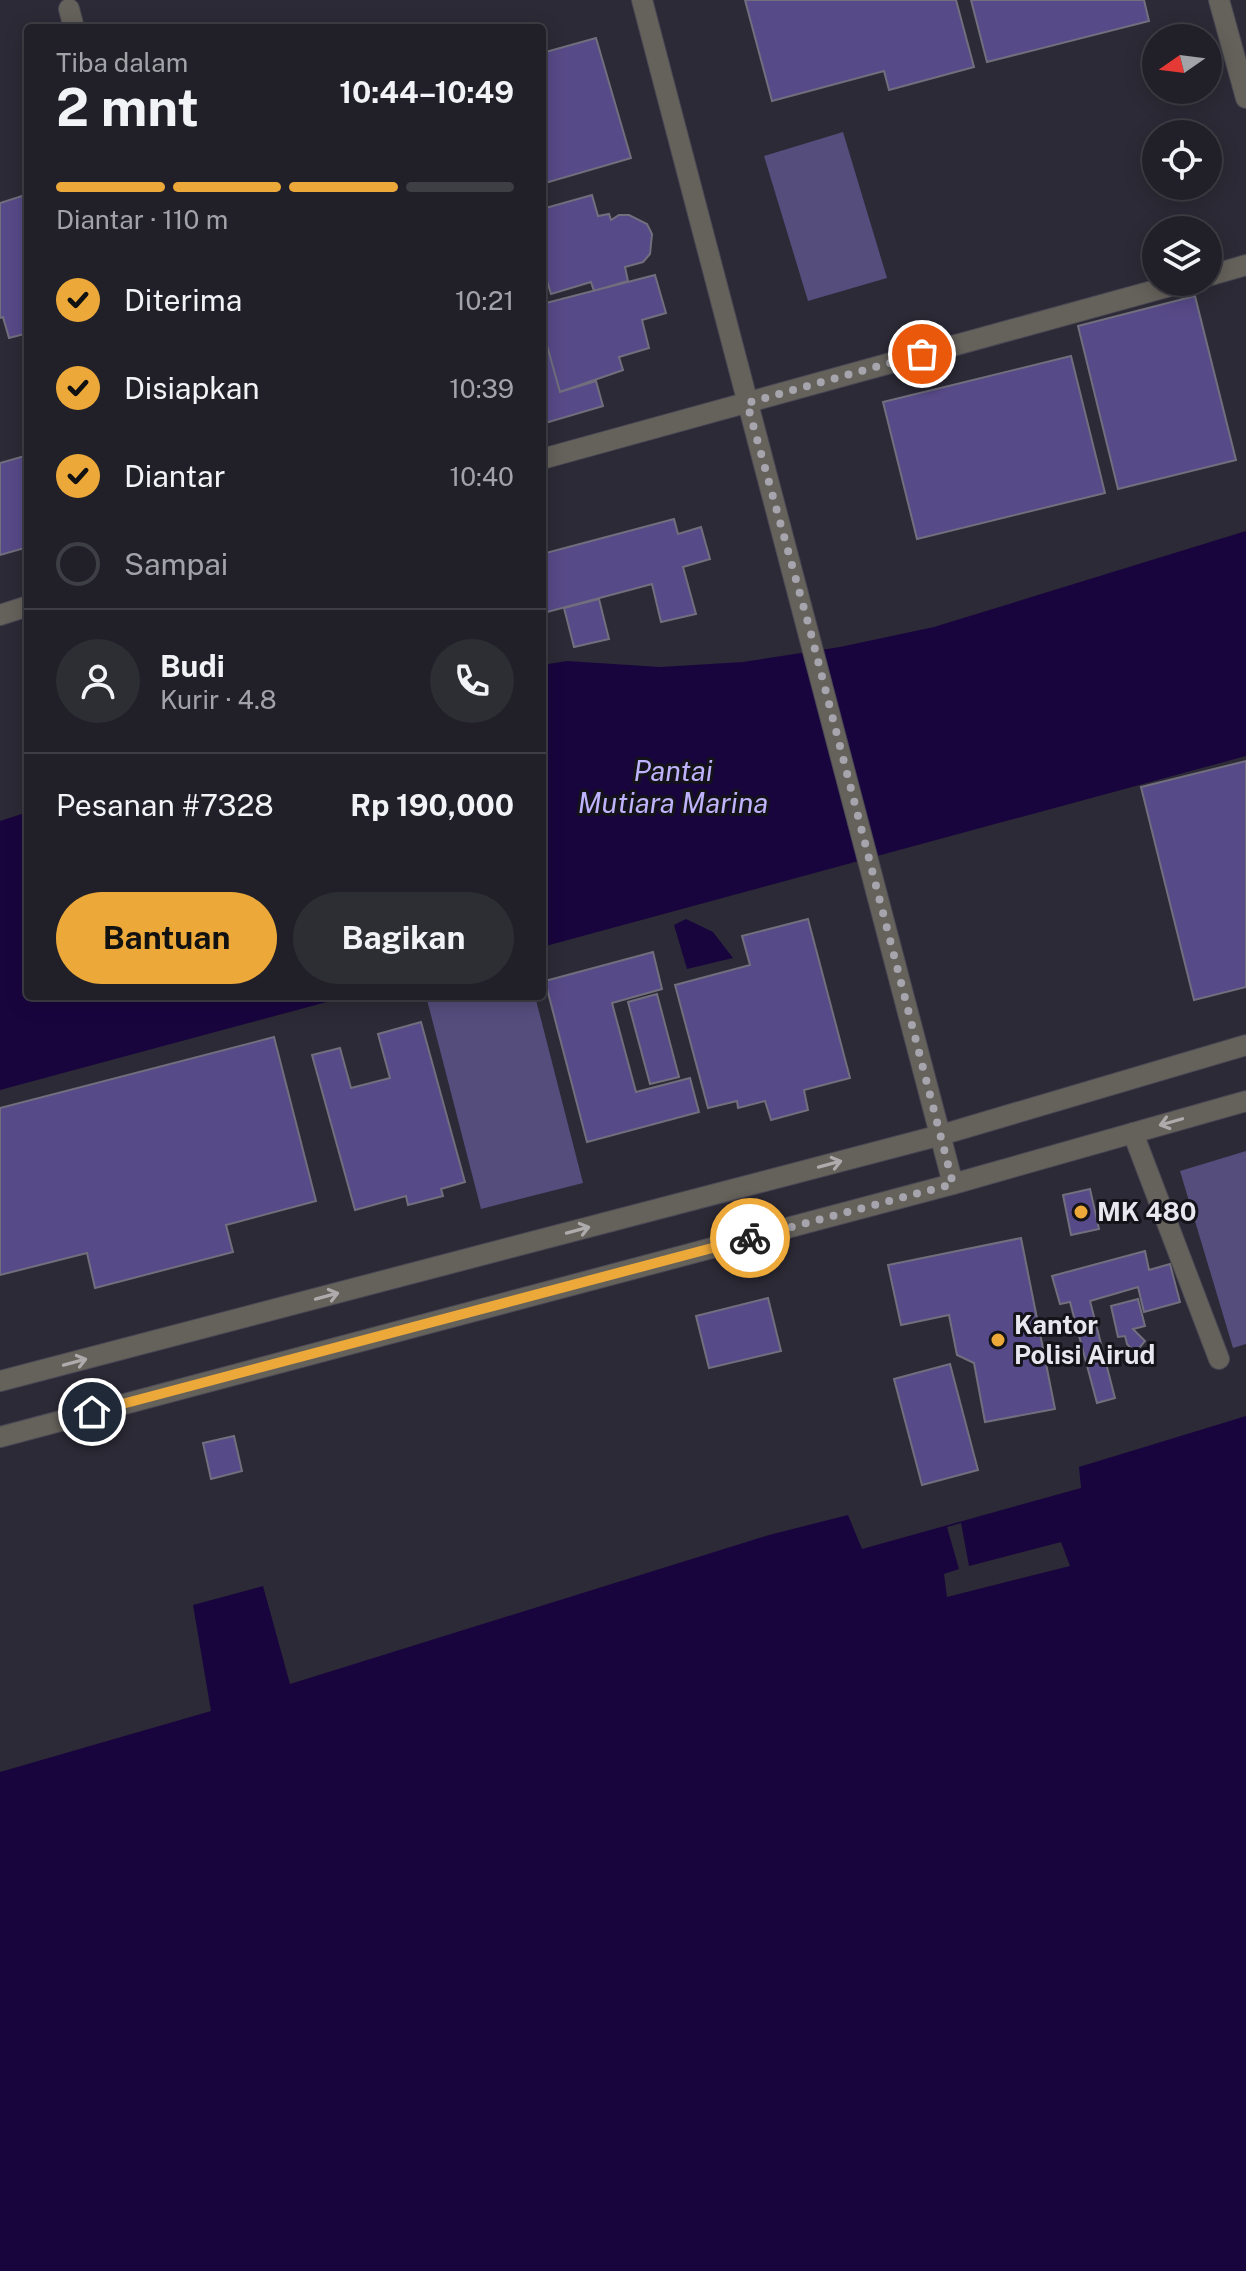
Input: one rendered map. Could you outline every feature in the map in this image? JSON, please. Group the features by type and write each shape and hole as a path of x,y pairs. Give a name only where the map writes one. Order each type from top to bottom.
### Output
{"street":[{"path":"642,0 810,630 953,1184"},
{"path":"1219,0 1246,98"},
{"path":"1222,272 1246,265"},
{"path":"546,458 1142,294"},
{"path":"0,615 24,607"},
{"path":"0,1381 941,1135 1246,1045"},
{"path":"0,1437 953,1184 1246,1101"},
{"path":"1133,1133 1219,1359"}],"shaded area":[{"path":"843,132 887,278 808,301 764,156"},
{"path":"427,1000 536,1000 583,1183 481,1209"},
{"path":"1246,1151 1246,1344 1233,1348 1180,1171"}],"water":[{"name":"Pantai Mutiara Marina","path":"1246,531 1246,756 546,946 546,664 567,661 660,667 743,662 840,647 934,627"},
{"path":"24,813 24,1000 334,1000 0,1090 0,821"},
{"path":"686,919 713,932 733,958 687,969 674,925"},
{"path":"1246,1416 1246,2271 0,2271 0,1772 211,1711 193,1605 263,1586 290,1684 769,1535 848,1515 862,1549 1081,1488 1079,1467"}],"pier":[{"path":"961,1523 969,1566 1061,1542 1070,1566 947,1597 944,1574 959,1569 947,1527"}],"building":[{"path":"745,0 956,0 974,67 889,90 884,71 772,101"},
{"path":"971,0 1144,0 1149,21 987,62"},
{"path":"596,38 631,158 546,183 546,52"},
{"path":"24,195 24,334 9,338 3,317 0,318 0,203"},
{"path":"592,195 598,216 609,214 611,220 619,215 629,215 647,224 652,234 650,254 643,262 625,267 628,281 594,291 591,282 551,294 546,277 546,208"},
{"path":"655,275 666,313 642,320 649,348 619,357 623,370 560,392 546,346 546,303"},
{"path":"1195,296 1236,460 1118,489 1078,326"},
{"path":"546,342 560,392 596,381 603,406 546,423"},
{"path":"1071,356 1105,493 917,539 883,402"},
{"path":"24,456 24,548 0,555 0,463"},
{"path":"674,519 678,534 701,527 710,559 683,567 696,614 661,622 652,584 547,612 546,553"},
{"path":"599,599 609,639 574,647 564,608"},
{"path":"1246,761 1246,987 1194,1000 1141,787"},
{"path":"808,919 850,1078 804,1090 808,1110 771,1120 765,1101 738,1108 737,1101 708,1108 675,985 750,965 742,936"},
{"path":"653,952 662,989 612,1003 636,1092 690,1078 699,1112 587,1142 546,981"},
{"path":"657,994 679,1077 650,1084 628,1002"},
{"path":"421,1022 465,1182 441,1189 443,1196 408,1205 406,1196 355,1210 312,1055 340,1048 351,1088 390,1078 378,1034"},
{"path":"274,1037 316,1201 226,1225 233,1252 95,1288 87,1253 0,1275 0,1108"},
{"name":"MK 480","path":"1090,1189 1099,1229 1071,1235 1063,1195"},
{"name":"Kantor Polisi Airud","path":"1021,1238 1055,1409 985,1422 974,1363 957,1355 949,1315 901,1325 888,1265"},
{"path":"1145,1251 1149,1270 1170,1264 1180,1302 1144,1312 1138,1287 1090,1301 1115,1398 1097,1403 1070,1302 1060,1304 1052,1276"},
{"path":"768,1298 781,1351 709,1368 696,1316"},
{"path":"1138,1299 1145,1326 1133,1329 1145,1341 1135,1353 1125,1336 1118,1337 1111,1306"},
{"path":"950,1364 978,1470 922,1485 894,1379"},
{"path":"234,1436 242,1471 211,1479 203,1443"}],"way so far":[{"path":"750,1238 953,1184 810,630 747,403 922,354"}],"place":[{"name":"MK 480","path":"1081,1212"},
{"name":"Kantor Polisi Airud","path":"998,1340"}],"route":[{"path":"92,1412 750,1238"}]}
